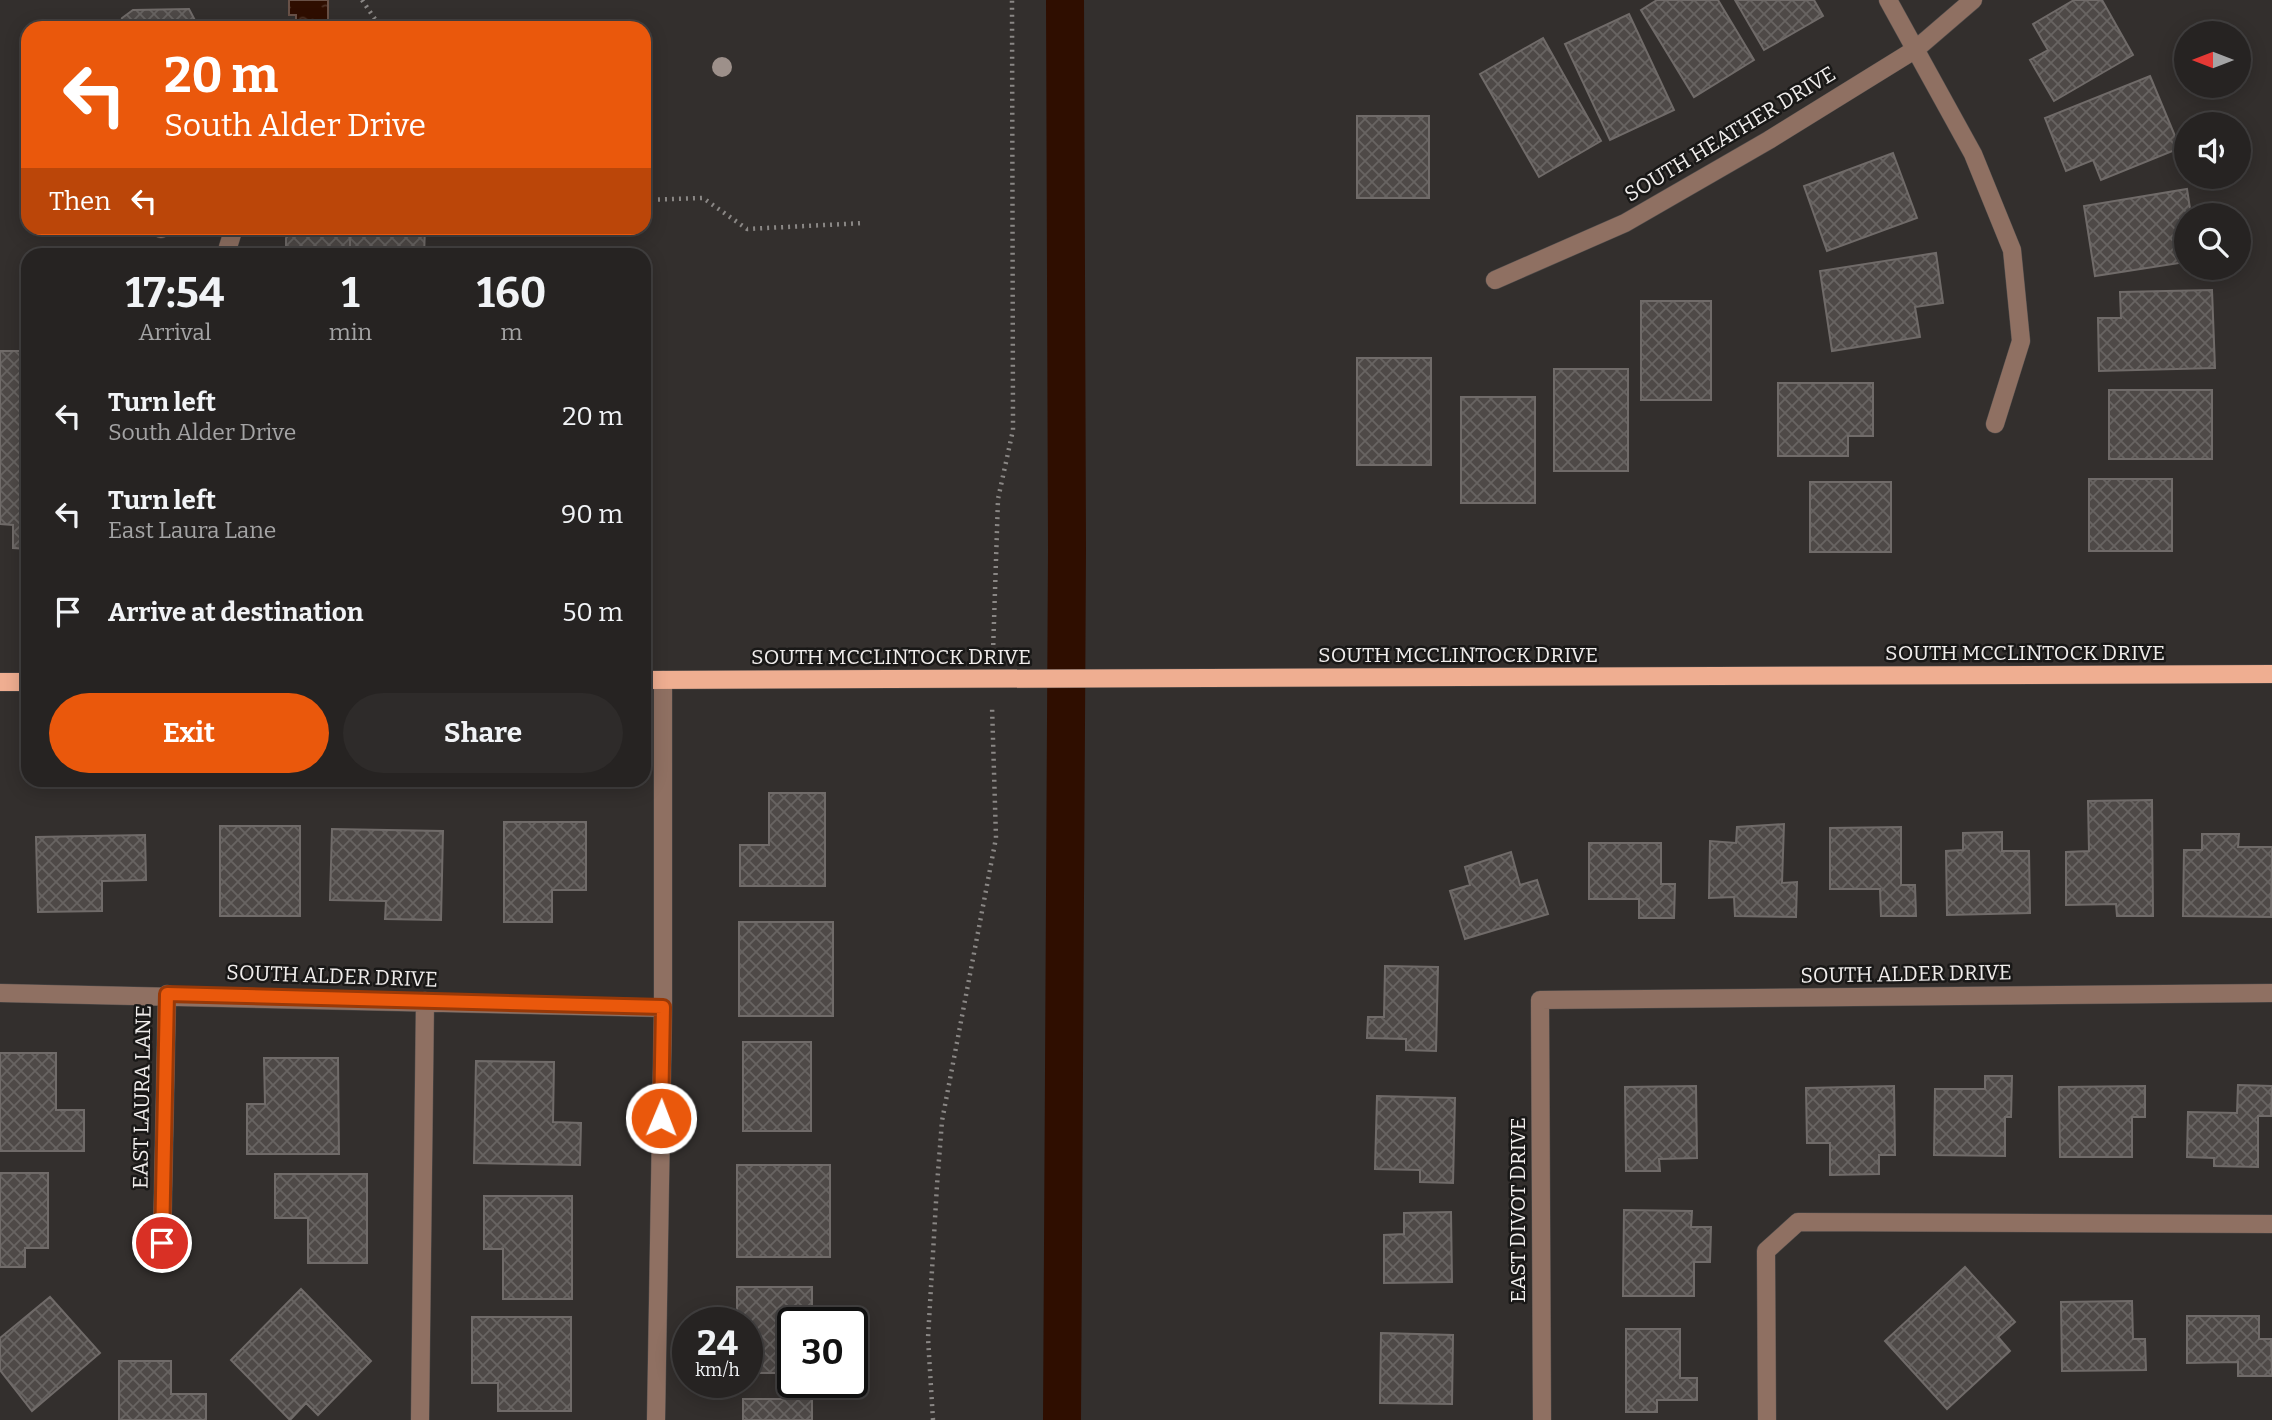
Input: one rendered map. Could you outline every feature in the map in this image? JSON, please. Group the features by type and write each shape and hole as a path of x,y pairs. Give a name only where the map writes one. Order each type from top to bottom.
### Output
{"main road":[{"name":"SOUTH MCCLINTOCK DRIVE","path":"651,680 2272,674"},
{"path":"0,682 21,682"}],"street":[{"path":"1888,0 1973,153 2012,250 2021,341 1994,424"},
{"name":"SOUTH HEATHER DRIVE","path":"1495,280 1625,223 1769,140 1916,49 1973,0"},
{"path":"228,247 232,235"},
{"path":"656,1420 663,1007 663,680"},
{"name":"SOUTH ALDER DRIVE","path":"0,993 167,994 663,1007"},
{"name":"SOUTH ALDER DRIVE","path":"1540,1000 2272,993"},
{"name":"EAST LAURA LANE","path":"162,1243 167,994"},
{"name":"EAST DIVOT DRIVE","path":"1540,1000 1542,1420"},
{"path":"420,1420 425,1001"},
{"path":"1766,1420 1766,1251 1798,1222 2272,1224"}],"path":[{"path":"362,0 376,21"},
{"path":"995,601 998,499 1013,430 1012,0"},
{"path":"651,200 704,198 747,229 863,223"},
{"path":"933,1420 928,1338 940,1146 996,838 993,751"}],"water":[{"path":"289,0 328,0 328,21 296,21 296,15 289,15"}],"building":[{"path":"1657,0 1718,0 1754,60 1694,97 1641,10"},
{"path":"1735,0 1814,0 1823,16 1764,50"},
{"path":"2074,0 2102,0 2133,55 2054,101 2030,60 2048,50 2033,24"},
{"path":"189,9 195,21 121,21 133,10"},
{"path":"1629,14 1674,110 1610,140 1565,44"},
{"path":"1543,38 1601,141 1539,177 1480,74"},
{"path":"2150,76 2174,134 2174,150 2101,180 2093,160 2066,171 2045,118"},
{"path":"1357,116 1429,116 1429,198 1357,198"},
{"path":"1893,153 1917,218 1827,251 1804,186"},
{"path":"2187,189 2189,203 2174,203 2174,264 2095,276 2084,206"},
{"path":"289,235 350,235 350,248 286,248"},
{"path":"350,235 425,235 424,248 350,248"},
{"path":"1936,253 1943,303 1915,307 1920,337 1832,351 1820,271"},
{"path":"2212,290 2215,368 2099,371 2098,318 2121,318 2120,292"},
{"path":"1641,301 1711,301 1711,400 1641,400"},
{"path":"0,351 21,351 21,549 13,548 13,525 0,524"},
{"path":"1357,358 1431,358 1431,465 1357,465"},
{"path":"1554,369 1628,369 1628,471 1554,471"},
{"path":"1778,383 1873,383 1873,436 1848,436 1848,456 1778,456"},
{"path":"2109,390 2212,390 2212,459 2109,459"},
{"path":"1461,397 1535,397 1535,503 1461,503"},
{"path":"2089,479 2172,479 2172,551 2089,551"},
{"path":"1810,482 1891,482 1891,552 1810,552"},
{"path":"769,793 825,793 825,886 740,886 740,845 769,845"},
{"path":"2152,800 2153,916 2117,916 2116,904 2066,905 2066,852 2089,851 2088,801"},
{"path":"504,822 586,822 586,890 552,890 552,922 504,922"},
{"path":"1784,824 1782,883 1797,882 1796,917 1735,916 1734,897 1709,898 1710,841 1736,843 1737,827"},
{"path":"220,826 300,826 300,916 220,916"},
{"path":"1901,827 1901,885 1915,885 1916,916 1881,916 1880,889 1830,889 1830,828"},
{"path":"332,829 443,831 441,920 385,919 386,901 330,900"},
{"path":"2002,832 2002,851 2029,851 2030,913 1947,915 1946,851 1963,850 1963,833"},
{"path":"2202,834 2239,834 2238,847 2272,847 2271,917 2183,916 2184,850 2202,850"},
{"path":"145,835 146,880 102,881 102,911 38,912 36,837"},
{"path":"1589,843 1661,843 1661,884 1675,884 1674,918 1639,918 1639,899 1589,899"},
{"path":"1511,852 1520,885 1537,880 1548,914 1465,939 1450,891 1470,885 1465,867"},
{"path":"739,922 833,922 833,1016 739,1016"},
{"path":"1385,966 1438,967 1436,1051 1406,1050 1406,1039 1367,1038 1368,1017 1384,1017"},
{"path":"743,1042 811,1042 811,1131 743,1131"},
{"path":"0,1053 56,1053 56,1110 84,1110 84,1151 0,1151"},
{"path":"264,1058 338,1058 339,1154 247,1154 247,1104 265,1104"},
{"path":"476,1061 554,1062 553,1122 581,1123 580,1165 474,1163"},
{"path":"1985,1076 2012,1076 2011,1117 2005,1117 2005,1156 1934,1155 1935,1089 1985,1089"},
{"path":"2238,1085 2272,1086 2271,1116 2258,1116 2258,1167 2214,1166 2214,1158 2187,1157 2188,1112 2237,1113"},
{"path":"1696,1086 1697,1158 1659,1159 1660,1171 1626,1171 1625,1087"},
{"path":"1894,1086 1895,1155 1879,1155 1879,1174 1830,1175 1830,1143 1807,1143 1806,1088"},
{"path":"2145,1086 2145,1117 2132,1117 2132,1157 2060,1157 2059,1087"},
{"path":"1377,1096 1455,1098 1453,1183 1420,1182 1420,1170 1375,1169"},
{"path":"737,1165 830,1165 830,1257 737,1257"},
{"path":"0,1173 48,1173 48,1248 25,1248 25,1267 0,1267"},
{"path":"275,1174 367,1174 367,1263 308,1263 308,1218 275,1218"},
{"path":"484,1196 572,1196 572,1299 503,1299 503,1249 484,1249"},
{"path":"1624,1210 1692,1211 1691,1227 1711,1227 1710,1262 1694,1262 1694,1296 1623,1296"},
{"path":"1451,1212 1452,1282 1384,1283 1384,1235 1404,1234 1404,1213"},
{"path":"1965,1267 2015,1322 1998,1337 2010,1351 1947,1409 1885,1341"},
{"path":"737,1287 812,1287 812,1307 777,1307 777,1373 763,1373 763,1307 737,1307"},
{"path":"301,1289 371,1361 318,1415 306,1403 290,1420 231,1360"},
{"path":"50,1297 100,1353 32,1411 0,1370 0,1338"},
{"path":"2132,1301 2133,1339 2145,1339 2146,1370 2062,1371 2061,1302"},
{"path":"2187,1316 2259,1316 2259,1339 2271,1339 2272,1376 2238,1376 2238,1362 2187,1363"},
{"path":"472,1317 571,1317 571,1411 498,1411 498,1383 472,1383"},
{"path":"1626,1329 1680,1329 1680,1378 1697,1378 1697,1400 1657,1400 1657,1412 1626,1412"},
{"path":"1381,1333 1453,1335 1452,1404 1380,1403"},
{"path":"119,1361 171,1361 171,1394 206,1394 206,1420 119,1420"},
{"path":"743,1399 812,1399 812,1420 743,1420"}],"waterway":[{"path":"1062,1420 1067,549 1065,0"}],"route":[{"path":"162,1243 167,994 663,1007 661,1118"}]}
